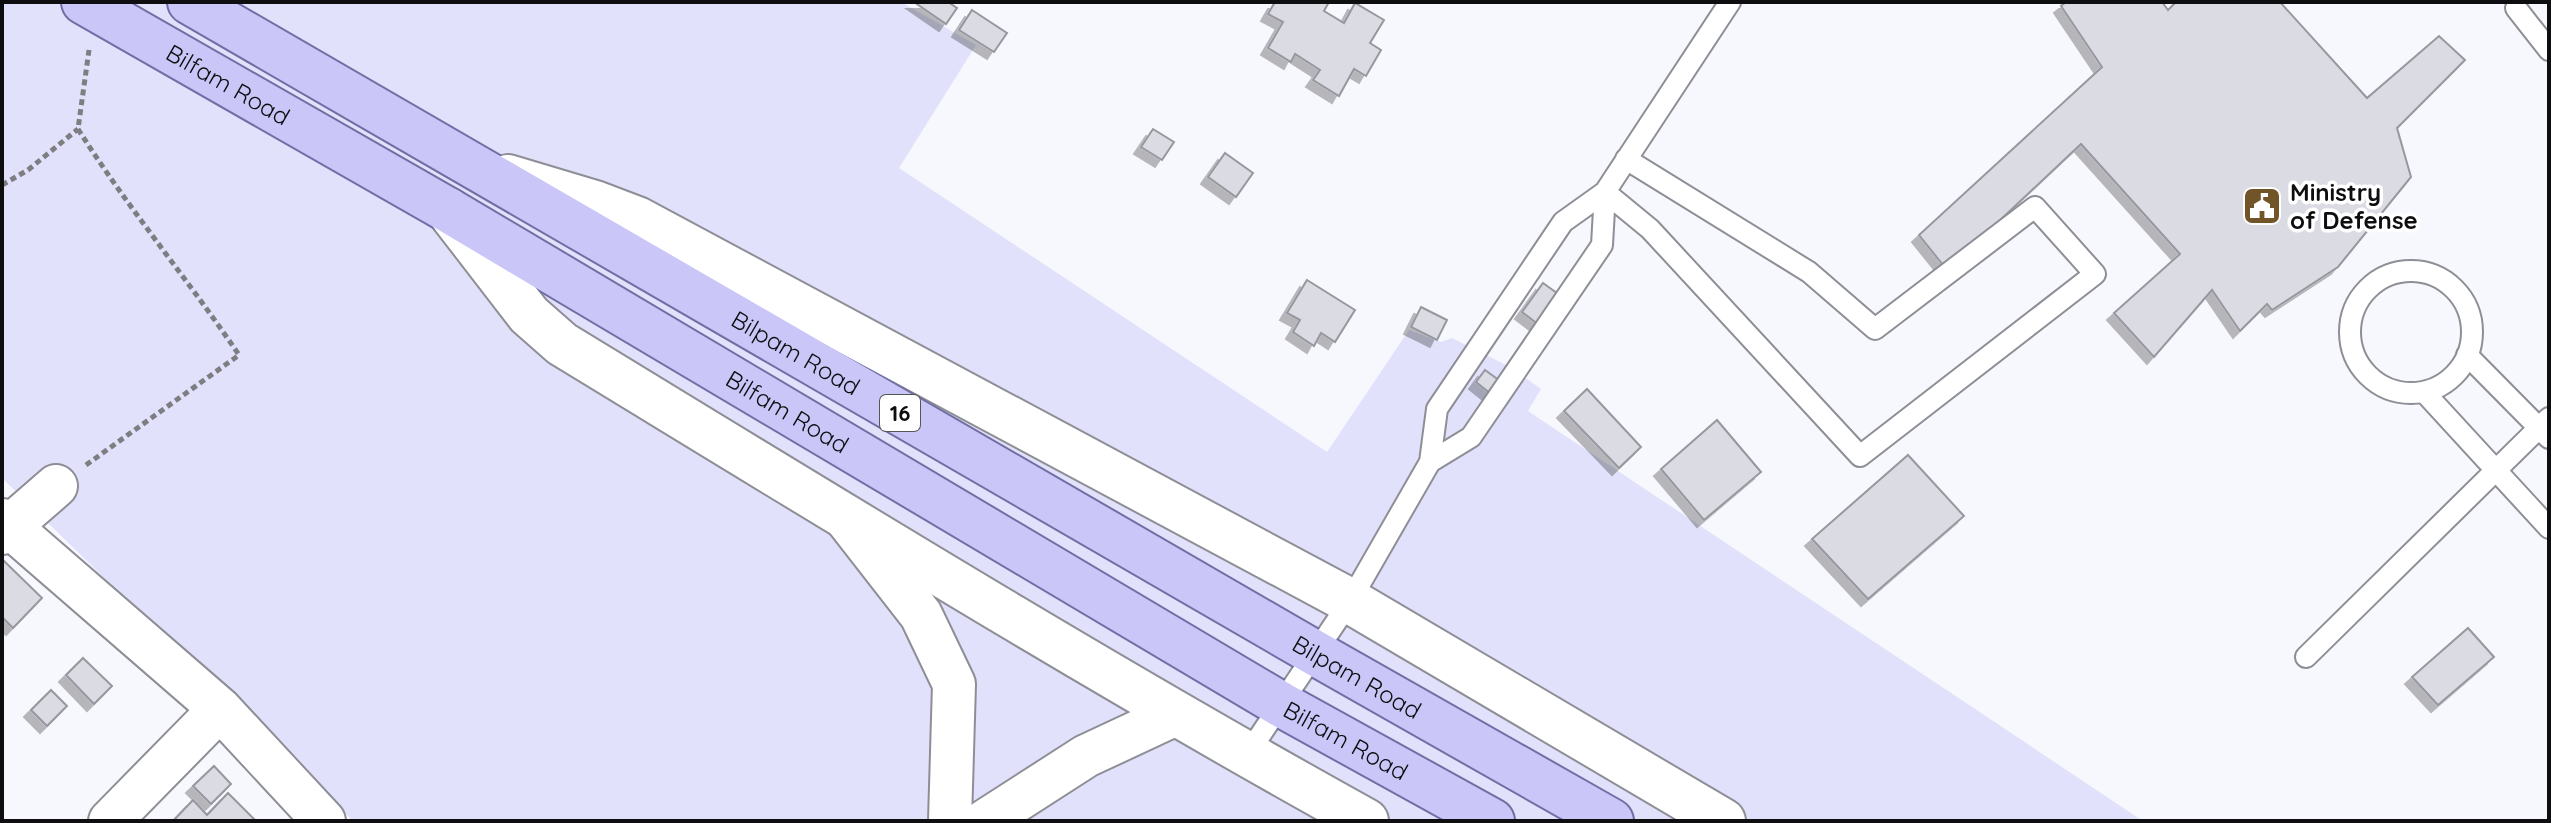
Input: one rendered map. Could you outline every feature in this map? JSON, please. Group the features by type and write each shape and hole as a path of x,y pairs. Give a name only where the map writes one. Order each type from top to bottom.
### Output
{"main road":[{"name":"Bilpam Road","path":"190,2 1611,821"},
{"name":"Bilfam Road","path":"90,5 448,210 1282,705 1492,821"}],"street":[{"path":"474,167 595,203 637,219 1350,601 1723,821"},
{"path":"448,210 529,315 562,344 1176,714 1366,821"},
{"path":"56,486 4,527 220,709 324,821"},
{"path":"844,516 921,615 954,684 950,821"},
{"path":"110,821 220,709"},
{"path":"985,821 1086,756 1176,714"}],"lane":[{"path":"1247,755 1350,601 1430,462 1437,409 1475,349 1563,222 1605,192 1730,2"},
{"path":"2516,8 2549,50"},
{"path":"1605,192 1650,229 1860,456 2095,274 2035,207 1875,329 1809,272 1626,159"},
{"path":"1430,462 1471,437 1602,245 1605,192"},
{"path":"2416,271 2436,275 2453,287 2466,303 2472,323 2472,343 2465,363 2452,378 2435,390 2424,392 2394,392 2376,383 2362,370 2353,352 2350,332 2353,313 2362,295 2377,281 2395,273 2416,271"},
{"path":"2306,657 2497,471 2546,428 2467,355"},
{"path":"2424,392 2549,528"}],"path":[{"path":"56,486 239,355 199,295 110,181 78,129 90,5"},
{"path":"2,185 28,170 78,129"}],"shaded area":[{"path":"2,2 901,2 976,45 899,168 1327,452 1409,330 1441,342 1452,338 1512,368 1541,389 1528,411 2143,821 353,821 2,478"}],"building":[{"path":"914,2 948,2 957,8 946,24"},
{"path":"1275,2 1329,2 1324,11 1344,23 1355,3 1384,20 1370,43 1381,50 1366,76 1354,69 1339,96 1313,80 1320,70 1295,54 1291,62 1268,48 1283,22 1268,14"},
{"name":"Ministry of Defense","path":"2066,2 2162,2 2168,10 2176,2 2280,2 2367,98 2439,36 2465,60 2397,128 2411,177 2338,267 2272,310 2267,304 2240,331 2212,290 2154,357 2114,313 2180,254 2081,144 1947,270 1919,235 2102,67 2061,6"},
{"path":"972,10 1007,33 994,52 959,30"},
{"path":"1153,129 1174,142 1162,160 1141,147"},
{"path":"1225,153 1253,173 1236,197 1208,177"},
{"path":"1307,280 1355,310 1335,342 1321,333 1314,346 1293,332 1300,320 1287,313"},
{"path":"1543,283 1561,296 1539,325 1522,312"},
{"path":"1421,307 1447,320 1437,340 1411,327"},
{"path":"1485,370 1500,381 1491,394 1476,382"},
{"path":"1587,389 1641,447 1619,468 1564,411"},
{"path":"1717,420 1761,472 1704,520 1661,469"},
{"path":"1908,455 1964,516 1868,599 1812,539"},
{"path":"3,560 42,598 13,628 2,617"},
{"path":"2468,628 2494,657 2438,705 2412,677"},
{"path":"83,658 112,686 94,704 66,675"},
{"path":"51,690 67,706 47,726 31,710"},
{"path":"214,766 231,784 211,804 193,786"},
{"path":"228,793 256,821 173,821 193,800 207,815"}],"place":[{"name":"Ministry of Defense","path":"2262,206"}]}
